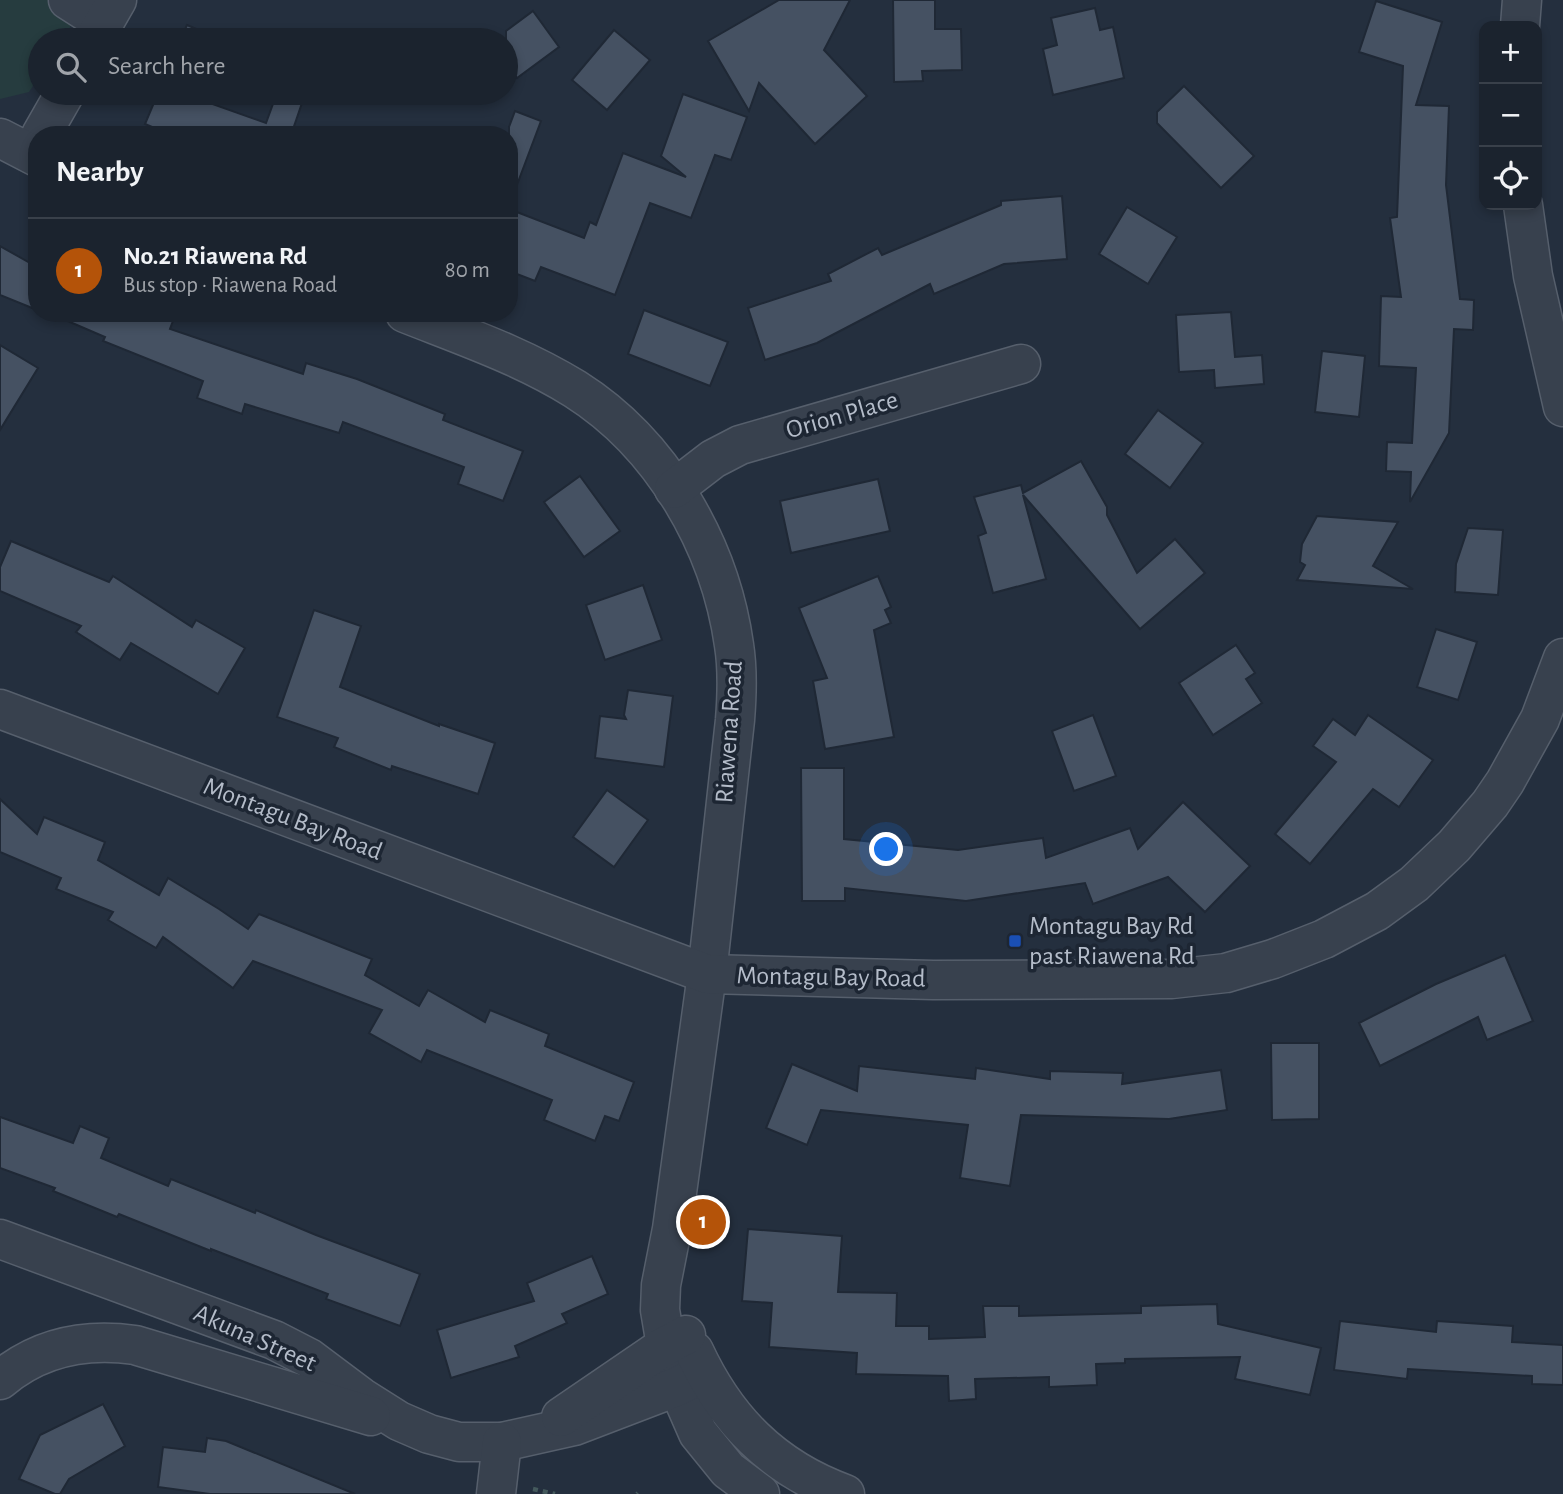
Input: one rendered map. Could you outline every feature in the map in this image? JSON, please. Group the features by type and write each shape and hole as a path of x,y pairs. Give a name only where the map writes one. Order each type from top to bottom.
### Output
{"street":[{"path":"68,0 105,21"},
{"path":"1520,21 1522,0"},
{"path":"42,126 57,105"},
{"path":"1524,210 1533,276 1563,407"},
{"name":"Riawena Road","path":"428,322 503,351 577,391 617,422 647,452 674,489 716,567 735,648 737,693 707,974 672,1229 676,1340 690,1380 698,1433 713,1454 737,1478 761,1494"},
{"name":"Orion Place","path":"674,489 713,459 740,445 1021,363"},
{"name":"Montagu Bay Road","path":"0,709 707,974 849,979 1172,979 1226,973 1273,959 1324,939 1377,911 1414,884 1454,846 1490,804 1514,768 1540,719 1563,658"},
{"name":"Akuna Street","path":"0,1239 274,1340 317,1363 380,1410 429,1434 459,1442 502,1442 595,1419 690,1380"},
{"name":"Akuna Street","path":"502,1442 555,1421 676,1340"},
{"path":"0,1380 18,1365 38,1356 88,1341 113,1341 144,1347 429,1434"},
{"name":"Riawena Road","path":"690,1380 773,1456 818,1483 845,1494"},
{"path":"496,1494 502,1442"}],"green space":[{"path":"0,0 87,0 70,28 28,28 28,92 0,99"}],"building":[{"path":"779,0 850,0 824,50 867,96 815,144 759,83 749,111 708,41"},
{"path":"893,0 935,0 935,29 961,29 962,70 922,71 923,81 894,82"},
{"path":"1376,1 1442,22 1416,105 1449,106 1446,185 1460,299 1474,300 1473,330 1454,329 1449,433 1410,502 1411,472 1386,471 1387,442 1412,443 1416,368 1379,366 1381,296 1401,297 1390,218 1397,217 1403,66 1359,52"},
{"path":"1095,8 1100,30 1113,27 1124,78 1053,95 1043,49 1057,45 1051,18"},
{"path":"533,11 559,47 518,77 518,28 510,28"},
{"path":"614,30 650,60 607,110 572,80"},
{"path":"1184,86 1254,156 1221,188 1157,123 1157,112"},
{"path":"683,94 747,117 731,160 715,155 691,218 650,203 615,295 541,267 535,281 518,274 518,212 584,238 590,222 596,225 623,153 686,177 661,156"},
{"path":"153,105 215,105 266,123 273,105 301,105 294,126 145,124"},
{"path":"515,111 541,121 518,182 518,126 509,126"},
{"path":"1062,196 1067,259 1004,264 934,294 930,284 817,343 765,360 748,308 831,281 828,274 878,248 882,255 1001,205 1001,201"},
{"path":"1127,207 1177,237 1148,284 1099,254"},
{"path":"0,246 28,262 28,306 0,295"},
{"path":"644,310 728,342 710,386 628,354"},
{"path":"1231,312 1235,357 1262,355 1264,384 1215,388 1214,370 1179,372 1176,315"},
{"path":"70,322 173,322 170,329 303,374 306,363 357,379 445,414 443,420 523,451 503,501 458,484 464,467 343,422 339,433 245,404 242,414 197,398 203,381 103,341 105,337"},
{"path":"0,345 38,368 0,430"},
{"path":"1322,351 1365,356 1359,417 1315,412"},
{"path":"1158,410 1203,443 1170,488 1125,454"},
{"path":"1081,461 1107,507 1107,515 1137,573 1175,539 1205,573 1140,629 1023,495 1046,579 993,593 978,536 986,533 974,497 1021,485 1023,493"},
{"path":"580,476 620,531 584,557 544,502"},
{"path":"878,479 890,531 791,553 780,501"},
{"path":"1317,516 1398,522 1373,566 1413,589 1297,580 1305,565 1300,562 1302,544"},
{"path":"1468,528 1503,530 1498,595 1455,592 1456,564"},
{"path":"11,541 109,582 113,576 192,627 196,620 245,648 218,694 131,643 120,660 76,632 81,626 0,591 0,567"},
{"path":"878,576 891,607 885,610 891,623 874,630 894,737 825,749 813,681 827,678 799,608"},
{"path":"643,585 662,640 605,660 586,605"},
{"path":"314,610 361,626 340,687 439,726 495,743 478,794 392,766 391,770 334,747 338,738 277,717"},
{"path":"1436,629 1477,642 1458,700 1417,687"},
{"path":"1236,645 1255,673 1246,679 1262,703 1213,735 1179,683"},
{"path":"628,690 673,696 664,767 595,758 600,716 626,719 624,715"},
{"path":"1093,715 1116,776 1074,791 1052,731"},
{"path":"1368,715 1433,760 1399,807 1373,789 1310,864 1275,834 1336,762 1313,746 1333,719 1355,735"},
{"path":"801,768 844,768 844,839 958,850 1043,838 1046,858 1130,828 1138,849 1183,802 1250,866 1205,912 1168,877 1093,904 1085,883 966,901 845,888 845,901 802,901"},
{"path":"607,790 648,820 614,867 573,837"},
{"path":"0,799 37,834 44,817 105,842 98,860 159,895 168,878 248,929 259,914 372,959 365,975 419,1006 428,990 485,1022 490,1010 549,1034 545,1046 634,1082 619,1121 605,1116 595,1141 544,1120 552,1100 427,1050 421,1062 369,1033 382,1010 253,961 233,988 163,937 156,948 108,920 113,912 56,889 61,878 0,852"},
{"path":"1505,955 1533,1021 1487,1040 1478,1017 1380,1066 1359,1023 1436,984"},
{"path":"1271,1043 1319,1043 1319,1119 1272,1120"},
{"path":"792,1064 857,1091 859,1066 975,1079 976,1068 1050,1079 1050,1071 1123,1073 1122,1084 1221,1070 1227,1110 1169,1119 1021,1115 1010,1186 960,1178 968,1125 821,1110 807,1145 766,1128"},
{"path":"0,1117 73,1143 80,1126 109,1138 101,1158 168,1186 171,1179 420,1274 400,1326 326,1299 328,1294 119,1214 117,1217 53,1191 55,1188 0,1168"},
{"path":"748,1229 842,1236 838,1292 897,1293 896,1326 929,1326 929,1339 985,1337 983,1306 1019,1306 1019,1316 1141,1313 1141,1306 1217,1304 1218,1324 1321,1348 1310,1395 1235,1379 1240,1357 1125,1359 1125,1363 1096,1364 1097,1385 1049,1387 1049,1377 975,1379 976,1399 949,1401 948,1376 856,1374 857,1353 769,1347 772,1303 742,1301"},
{"path":"592,1256 608,1294 562,1314 567,1323 515,1346 519,1357 451,1378 437,1330 534,1301 527,1283"},
{"path":"1340,1321 1436,1332 1437,1321 1513,1326 1512,1342 1563,1345 1563,1385 1532,1384 1532,1376 1408,1369 1407,1379 1334,1370"},
{"path":"103,1404 125,1446 69,1479 60,1494 19,1479 40,1435"},
{"path":"207,1438 226,1441 355,1494 210,1494 158,1487 163,1447 205,1452"}],"place":[{"name":"Montagu Bay Rd past Riawena Rd","path":"1015,941"},
{"name":"No.21 Riawena Rd","path":"703,1222"}]}
